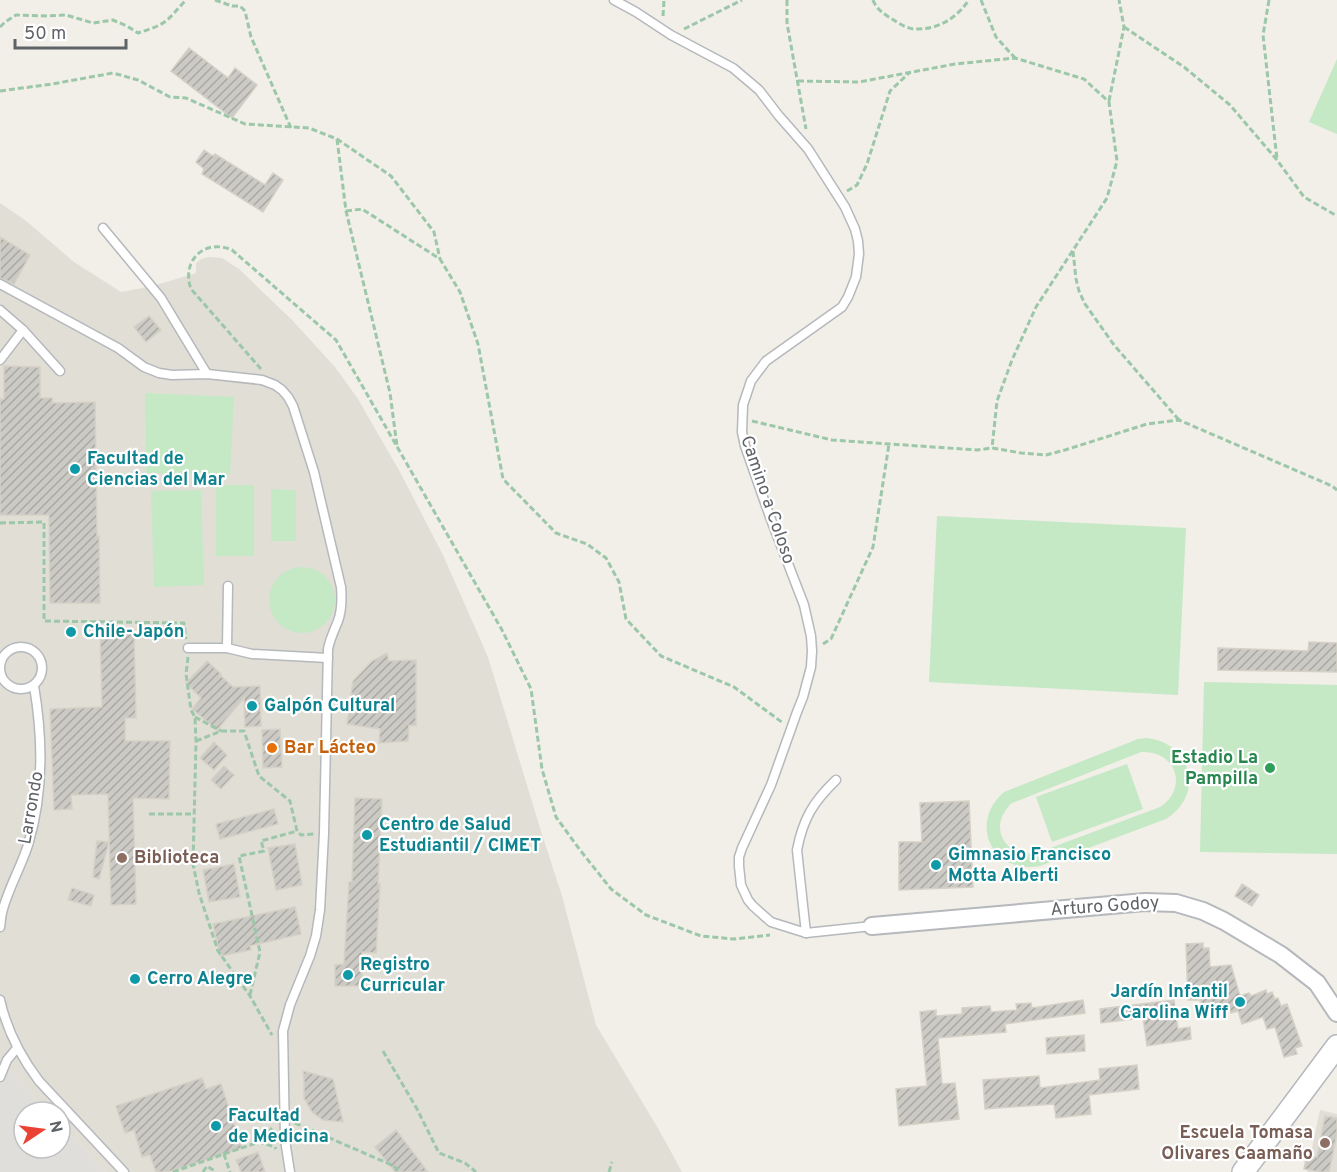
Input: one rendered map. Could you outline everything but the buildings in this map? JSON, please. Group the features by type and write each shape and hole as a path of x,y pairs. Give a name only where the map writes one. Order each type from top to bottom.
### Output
{"street":[{"name":"Arturo Godoy","path":"872,926 1145,902 1176,903 1203,911 1224,921 1281,955 1317,982 1337,1013"},
{"path":"1243,1172 1337,1046"}],"lane":[{"name":"Camino a Coloso","path":"614,0 733,68 759,90 808,148 851,218 858,242 858,266 853,288 842,307 766,361 751,381 746,393 742,418 745,446 808,620 812,651 808,683 771,785 742,848 739,857 739,876 748,900 771,922 802,932 872,926"},
{"path":"103,228 161,298 207,374"},
{"path":"0,284 118,348 144,367 159,374 207,374 262,380 275,384 293,406 314,472 341,588 341,605 340,614 330,639 328,658 320,910 316,936 290,1005 283,1037 285,1140 290,1172"},
{"path":"0,310 23,330 60,371"},
{"path":"0,360 23,330"},
{"path":"227,648 228,586"},
{"path":"24,647 38,654 43,670 34,686 20,690 6,683 0,669 4,652 24,647"},
{"path":"188,648 227,648 252,654 328,658"},
{"name":"Larrondo","path":"0,927 3,910 28,846 37,803 41,757 34,686"},
{"path":"802,932 797,850 803,825 814,803 836,780"},
{"path":"0,1000 16,1048 27,1066 124,1172"},
{"path":"0,1077 6,1060 16,1048"}],"path":[{"path":"0,27 16,15 66,15 93,23 112,20 138,33 165,22 186,0"},
{"path":"215,0 232,6 240,6 245,11 251,38 291,128"},
{"path":"672,35 742,0"},
{"path":"787,0 787,23 806,121 808,148"},
{"path":"873,0 875,6 885,15 902,25 917,30 944,24 962,11 969,0"},
{"path":"981,0 996,37 1015,58"},
{"path":"992,448 998,400 1012,360 1036,307 1107,198 1117,161 1109,102 1124,27 1119,0"},
{"path":"1269,0 1263,35 1277,160"},
{"path":"1124,27 1184,67 1230,105 1277,160 1304,197 1337,216"},
{"path":"798,81 859,82 955,64 1015,58 1084,79 1109,102"},
{"path":"838,197 857,185 867,164 890,91 910,72"},
{"path":"0,91 113,73 138,80 170,97 186,98 245,124 309,128 337,139 391,176 434,232 440,259 460,292 478,344 503,479 556,533 587,543 606,558 619,582 626,619 661,656 734,687 792,729"},
{"path":"337,139 346,211 390,393 397,449"},
{"path":"346,211 362,209 440,259"},
{"path":"275,384 191,289 188,282 190,266 193,259 204,250 218,246 232,250 336,340 502,630 531,689 542,769 556,817 611,889 646,915 701,936 734,939 802,932"},
{"path":"1073,249 1076,279 1085,304 1114,345 1179,420 1337,490"},
{"path":"742,418 832,441 977,450 992,448 1046,454 1147,424 1179,420"},
{"path":"812,651 831,639 873,547 889,444"},
{"path":"0,523 44,522 44,621 184,623 188,648 186,674 191,710 195,717 193,864 199,892 218,951 250,996 283,1055"},
{"path":"195,717 221,731"},
{"path":"195,742 221,731 244,731 259,776 290,801 297,831 301,835 324,833"},
{"path":"149,814 194,814"},
{"path":"250,996 260,952 239,856 264,850 261,841 297,831"},
{"path":"383,1051 417,1109 439,1153 465,1163 476,1172"},
{"path":"284,1117 302,1127 394,1166 399,1172"},
{"path":"173,1172 259,1142"},
{"path":"224,1154 230,1172"},
{"path":"203,1172 215,1157"},
{"path":"609,1172 612,1162"},
{"path":"207,1166 216,1172"}],"shaded area":[{"path":"0,203 25,220 74,262 121,292 153,286 196,273 196,263 201,259 222,258 239,269 292,320 335,367 358,399 400,472 443,555 488,657 562,896 596,1025 682,1172 106,1172 72,1137 72,1100 38,1100 0,1058"},
{"path":"0,1058 38,1100 12,1100 12,1160 72,1160 72,1137 106,1172 0,1172"},
{"name":"Escuela Tomasa Olivares Caamaño","path":"1320,1110 1337,1114 1337,1172 1307,1172"}],"green space":[{"path":"1337,59 1337,134 1309,122"},
{"path":"145,393 234,397 230,475 146,473"},
{"path":"216,485 254,485 254,556 216,556"},
{"path":"271,489 296,490 296,541 271,541"},
{"path":"201,490 204,585 154,587 151,491"},
{"path":"937,516 1186,528 1178,695 929,682"},
{"path":"302,567 314,570 325,577 332,588 335,600 332,612 325,623 314,630 302,633 290,630 279,623 272,612 269,600 272,588 279,577 290,570"},
{"name":"Estadio La Pampilla","path":"1204,682 1337,685 1337,854 1200,852"},
{"path":"1147,738 1162,742 1174,749 1183,759 1188,771 1189,784 1186,797 1178,809 1166,819 1040,866 1023,867 1009,863 998,855 990,844 987,831 988,818 993,804 1004,792 1138,739","holes":["1141,752 1163,757 1170,764 1176,781 1169,799 1160,807 1037,853 1016,851 1008,846 1003,838 1000,830 1001,821 1012,803"]},
{"path":"1127,764 1143,809 1052,842 1036,797"}],"place":[{"name":"Facultad de Ciencias del Mar","path":"75,469"},
{"name":"Chile-Japón","path":"71,632"},
{"name":"Galpón Cultural","path":"252,706"},
{"name":"Bar Lácteo","path":"272,748"},
{"name":"Estadio La Pampilla","path":"1270,768"},
{"name":"Centro de Salud Estudiantil / CIMET","path":"367,835"},
{"name":"Biblioteca","path":"122,858"},
{"name":"Gimnasio Francisco Motta Alberti","path":"936,865"},
{"name":"Registro Curricular","path":"348,975"},
{"name":"Cerro Alegre","path":"135,979"},
{"name":"Jardín Infantil Carolina Wiff","path":"1240,1002"},
{"name":"Facultad de Medicina","path":"216,1126"},
{"name":"Escuela Tomasa Olivares Caamaño","path":"1325,1143"}]}
